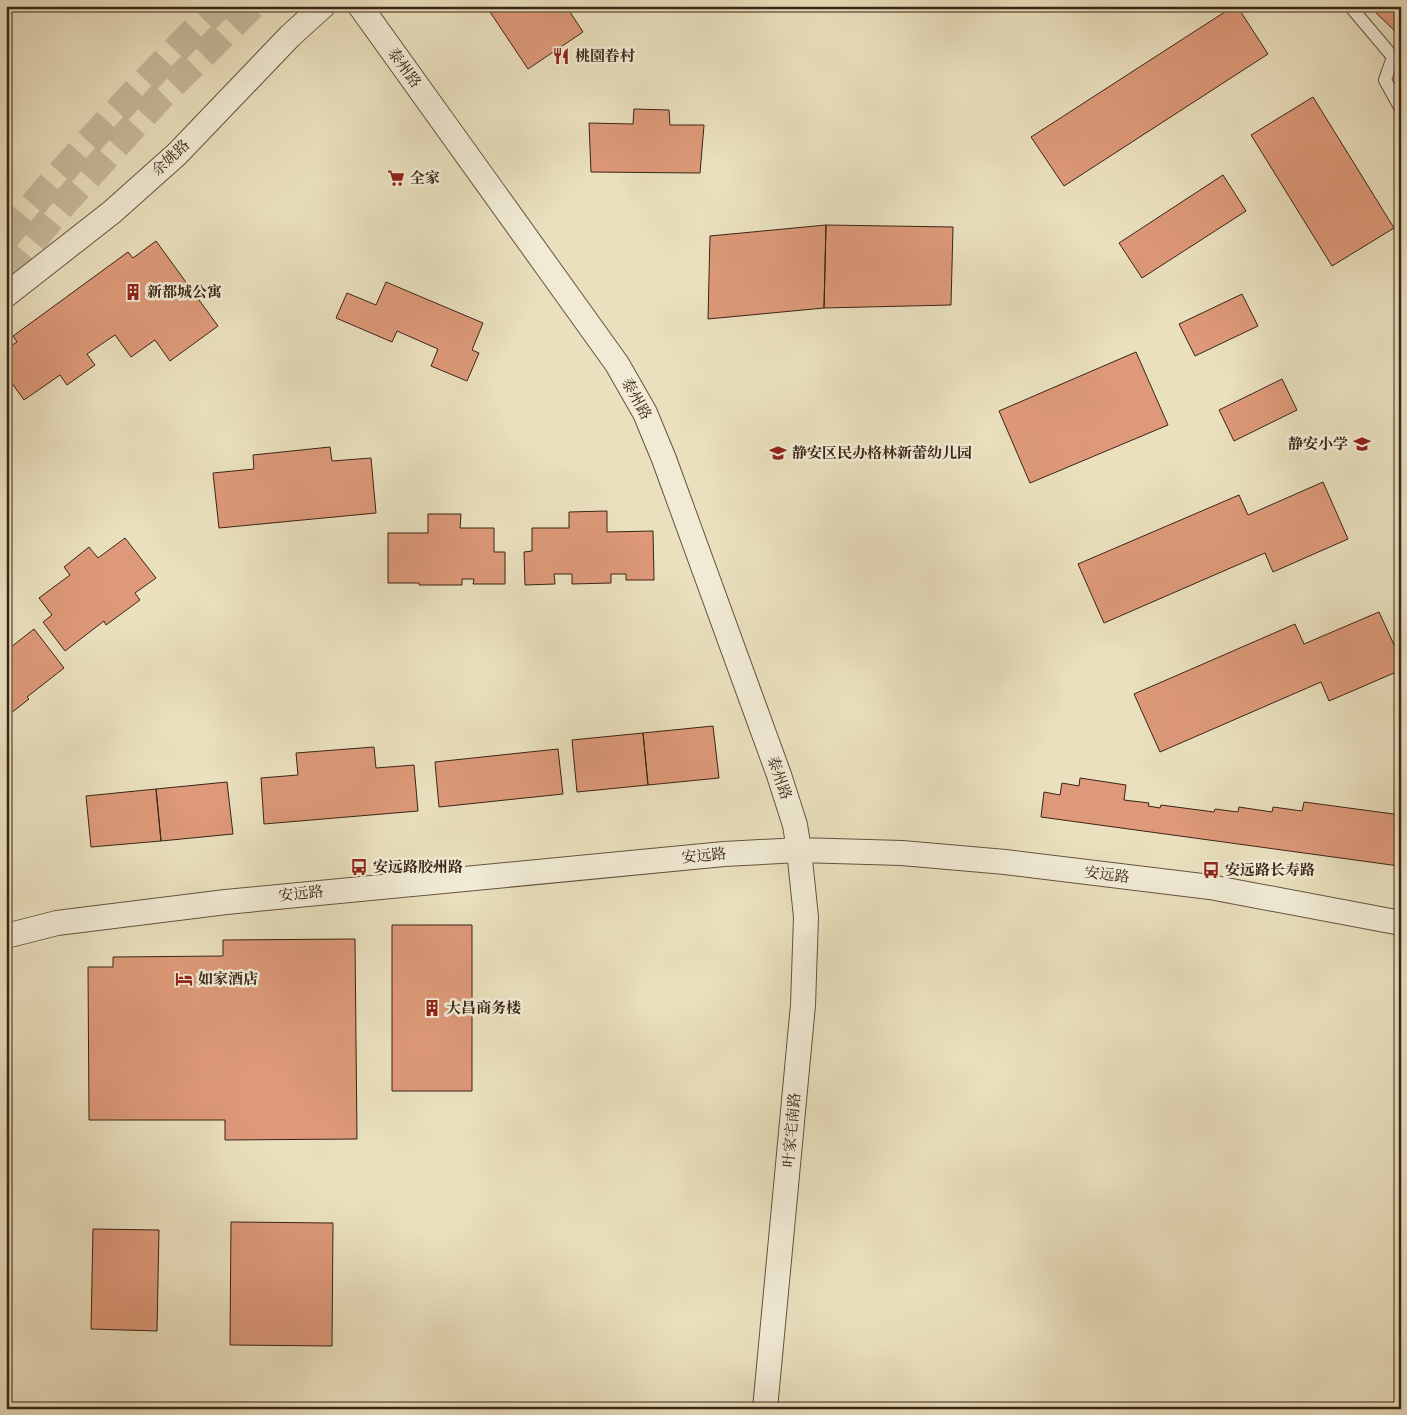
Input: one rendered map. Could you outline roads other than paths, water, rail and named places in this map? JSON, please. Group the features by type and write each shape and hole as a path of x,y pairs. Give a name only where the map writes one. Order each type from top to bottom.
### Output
{"street":[{"name":"余姚路","path":"6,295 112,212 177,154 290,36 323,6"},
{"name":"泰州路","path":"360,6 616,364 645,413 664,458 779,775 795,825 799,850"},
{"name":"安远路","path":"6,936 57,923 226,902 715,855 799,850 902,853 1015,863 1210,887 1401,924"},
{"name":"叶家宅南路","path":"765,1409 803,1005 806,917 799,850"}],"lane":[{"path":"1350,6 1393,57 1385,80 1401,109"}],"tunnel":[{"path":"6,237 110,119 219,6"},
{"path":"6,273 65,202 162,95 252,6"}],"place":[{"name":"桃園眷村","path":"561,56"},
{"name":"全家","path":"396,178"},
{"name":"新都城公寓","path":"133,292"},
{"name":"静安小学","path":"1362,444"},
{"name":"静安区民办格林新蕾幼儿园","path":"778,453"},
{"name":"安远路胶州路","path":"359,867"},
{"name":"安远路长寿路","path":"1211,870"},
{"name":"如家酒店","path":"184,979"},
{"name":"大昌商务楼","path":"432,1008"}]}
